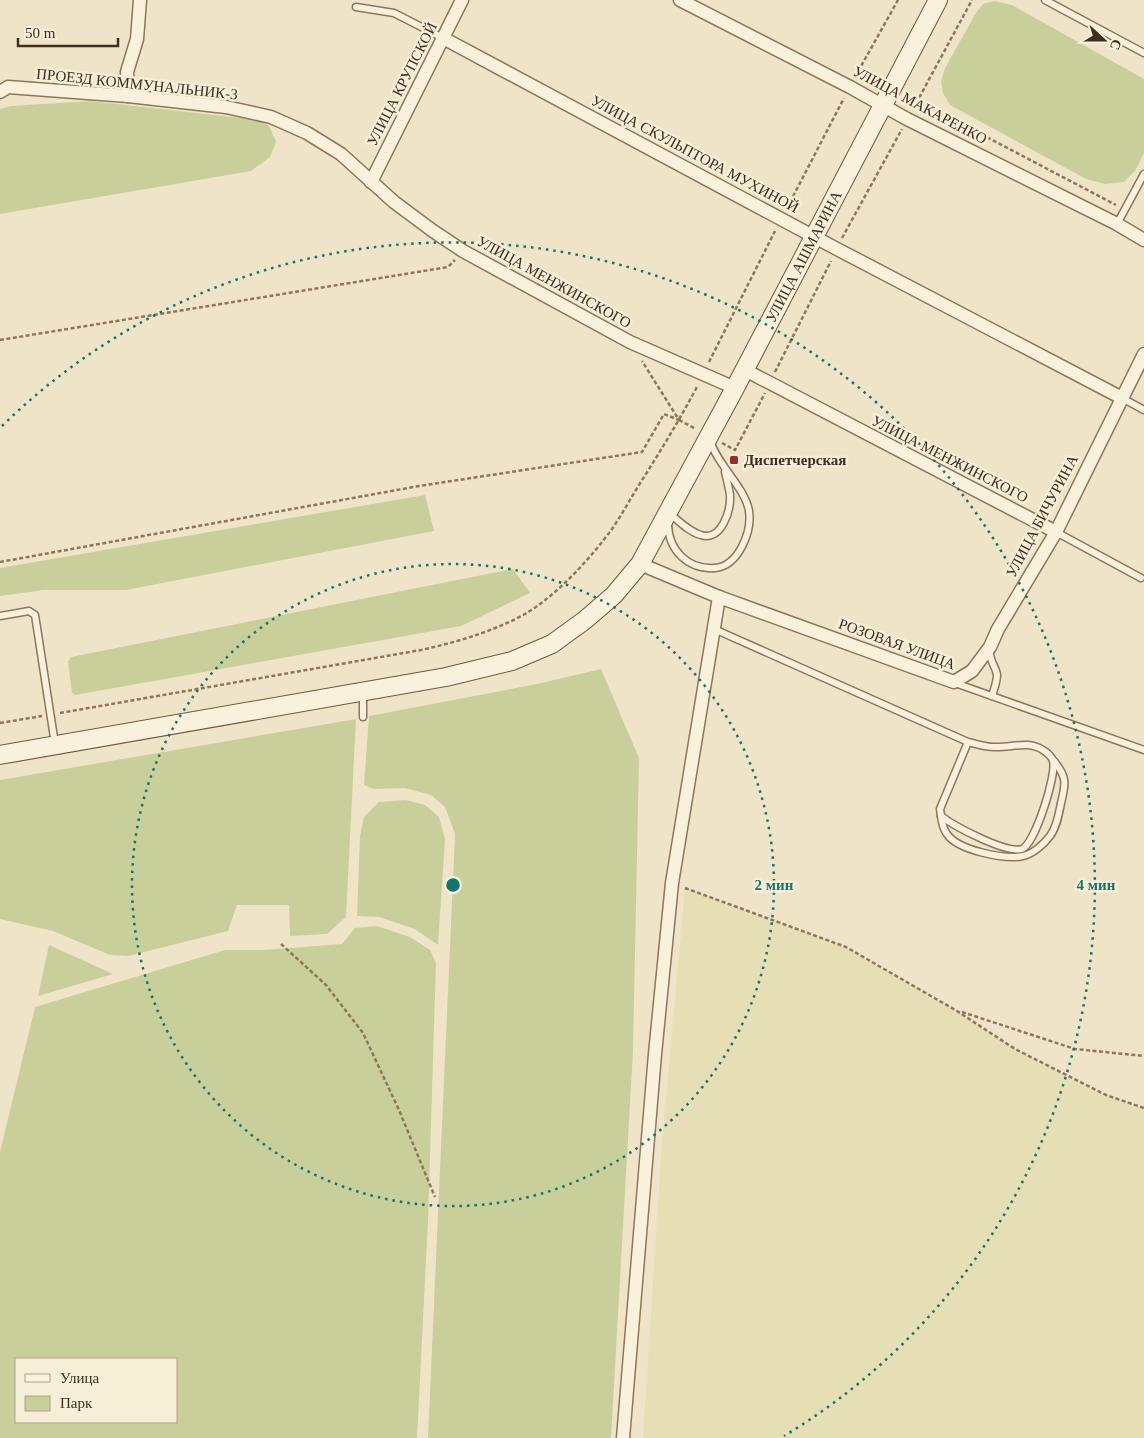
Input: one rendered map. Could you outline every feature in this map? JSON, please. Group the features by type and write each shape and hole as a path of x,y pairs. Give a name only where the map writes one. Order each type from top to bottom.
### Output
{"street":[{"path":"128,96 127,72 137,39 140,0"},
{"name":"УЛИЦА КРУПСКОЙ","path":"371,182 462,0"},
{"name":"УЛИЦА МАКАРЕНКО","path":"680,0 883,104 908,119 1117,224 1144,240"},
{"name":"УЛИЦА АШМАРИНА","path":"0,755 446,678 512,661 552,644 585,620 614,595 640,564 735,388 938,0"},
{"name":"УЛИЦА СКУЛЬПТОРА МУХИНОЙ","path":"443,38 837,249 1122,398"},
{"name":"ПРОЕЗД КОММУНАЛЬНИК-3","path":"2,88 128,96 226,107 271,117 307,133 341,154 371,182"},
{"name":"УЛИЦА МЕНЖИНСКОГО","path":"371,182 432,231 463,251 630,342 735,388"},
{"name":"УЛИЦА БИЧУРИНА","path":"954,682 972,671 990,647 998,629 1056,532 1144,354"},
{"name":"УЛИЦА МЕНЖИНСКОГО","path":"744,370 1056,532"},
{"name":"РОЗОВАЯ УЛИЦА","path":"640,564 719,597 954,682"},
{"path":"623,1438 655,1054 672,883 719,597"}],"lane":[{"path":"1045,0 1144,54"},
{"path":"356,7 394,12 443,38"},
{"path":"1117,224 1144,174"},
{"name":"УЛИЦА СКУЛЬПТОРА МУХИНОЙ","path":"1122,398 1144,410"},
{"path":"668,512 668,529 672,544 679,556 689,563 700,567 716,568 728,562 740,550 747,536 750,521 748,507 743,495 716,456 709,436"},
{"path":"668,512 695,533 709,537 714,535 723,525 730,505 725,468"},
{"name":"УЛИЦА МЕНЖИНСКОГО","path":"1056,532 1140,578"},
{"path":"0,616 28,611 35,615 56,745"},
{"path":"714,629 968,742 996,747 1018,744 1033,745 1045,751 1063,772 1066,783 1058,818 1052,834 1039,847 1024,856 1006,857 985,854 965,847 948,836 943,827 940,809 968,742"},
{"path":"990,647 989,656 997,674 992,696"},
{"name":"РОЗОВАЯ УЛИЦА","path":"954,682 1144,750"},
{"path":"362,692 363,717"},
{"path":"941,816 952,824 993,843 1008,848 1022,848 1030,842 1036,830 1054,772 1053,760"},
{"path":"1022,848 1024,856"}],"path":[{"path":"0,723 458,642 502,626 527,613 550,596 585,562 612,529 679,420 781,219 898,0"},
{"path":"0,562 419,486 642,452 664,414 735,450 837,249 972,0"},
{"path":"918,101 1125,210"},
{"path":"0,340 448,267 463,251"},
{"path":"630,342 679,420"},
{"path":"685,888 846,947 957,1011 1015,1049 1106,1095 1144,1108"},
{"path":"281,944 326,986 363,1033 399,1110 435,1197"},
{"path":"957,1011 1075,1049 1144,1056"}],"shaded area":[{"path":"685,888 846,947 957,1011 1015,1049 1106,1095 1144,1108 1144,1438 643,1438 662,1143"}],"green space":[{"path":"995,1 1012,5 1144,79 1144,153 1135,171 1124,182 1105,184 1086,179 950,105 943,93 941,82 945,68 976,13 983,4"},
{"path":"90,101 258,120 269,126 276,142 270,157 251,171 0,214 0,109 11,106"},
{"path":"425,495 434,531 126,590 44,590 0,596 0,568"},
{"path":"513,569 530,593 461,626 75,695 72,693 68,662 71,657"},
{"path":"601,669 639,758 633,1051 611,1438 428,1438 455,834 445,807 431,795 405,788 374,789 364,785 369,716 537,684"},
{"path":"356,719 346,917 327,934 290,936 289,905 237,905 228,931 128,956 110,955 53,931 0,919 0,780"},
{"path":"406,800 425,805 439,817 445,839 438,945 415,929 379,917 357,916 360,836 364,817 379,802"},
{"path":"377,926 410,937 430,950 436,963 428,1221 417,1438 0,1438 0,1152 35,1007 225,950 264,950 342,944 355,928"},
{"path":"49,945 113,974 38,996"}],"place":[{"name":"Диспетчерская","path":"734,460"}]}
